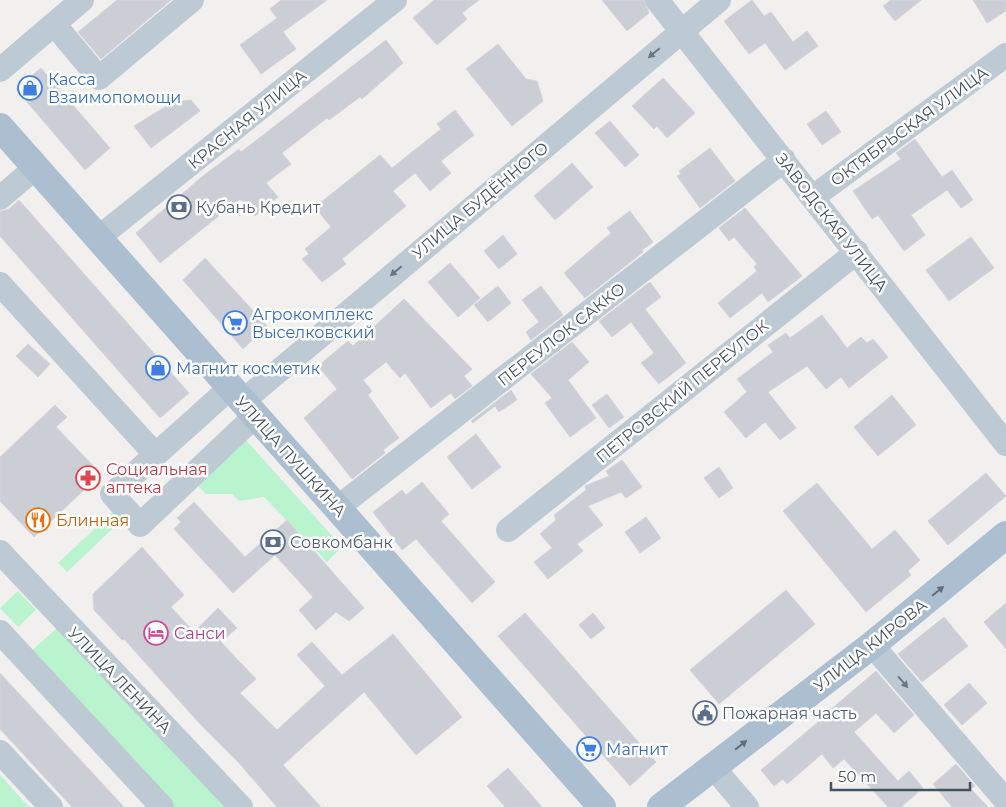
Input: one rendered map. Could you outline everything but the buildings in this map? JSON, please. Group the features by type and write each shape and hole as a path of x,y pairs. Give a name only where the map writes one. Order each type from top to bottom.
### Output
{"main road":[{"name":"УЛИЦА ПУШКИНА","path":"0,128 602,807"},
{"name":"УЛИЦА КИРОВА","path":"661,807 872,645 1006,535"}],"street":[{"path":"0,70 82,0"},
{"path":"54,24 99,78 192,0"},
{"name":"КРАСНАЯ УЛИЦА","path":"98,238 396,0"},
{"name":"ЗАВОДСКАЯ УЛИЦА","path":"658,0 1006,444"},
{"name":"УЛИЦА БУДЁННОГО","path":"242,402 140,525 112,494 155,454 242,402 680,30 719,0"},
{"name":"ОКТЯБРЬСКАЯ УЛИЦА","path":"813,197 1006,55"},
{"name":"ПЕРЕУЛОК САККО","path":"337,508 784,160"},
{"path":"0,198 35,168"},
{"name":"ПЕТРОВСКИЙ ПЕРЕУЛОК","path":"508,530 857,252"},
{"path":"0,284 155,454"},
{"name":"УЛИЦА ЛЕНИНА","path":"0,552 241,807"},
{"path":"0,632 162,807"},
{"path":"872,645 1006,801"},
{"path":"0,752 51,807"},
{"path":"713,767 747,807"}],"green space":[{"path":"246,440 342,547 327,562 264,497 239,501 232,494 206,494 198,486"},
{"path":"116,509 124,518 67,572 58,563"},
{"path":"18,591 36,610 18,627 0,608"},
{"path":"65,621 242,807 168,807 30,652"},
{"path":"0,775 29,807 0,807"}],"place":[{"name":"Касса Взаимопомощи","path":"30,88"},
{"name":"Кубань Кредит","path":"179,207"},
{"name":"Агрокомплекс Выселковский","path":"235,323"},
{"name":"Магнит косметик","path":"158,368"},
{"name":"Социальная аптека","path":"88,478"},
{"name":"Блинная","path":"38,520"},
{"name":"Совкомбанк","path":"273,542"},
{"name":"Санси","path":"156,633"},
{"name":"Пожарная часть","path":"705,713"},
{"name":"Магнит","path":"589,749"}]}
